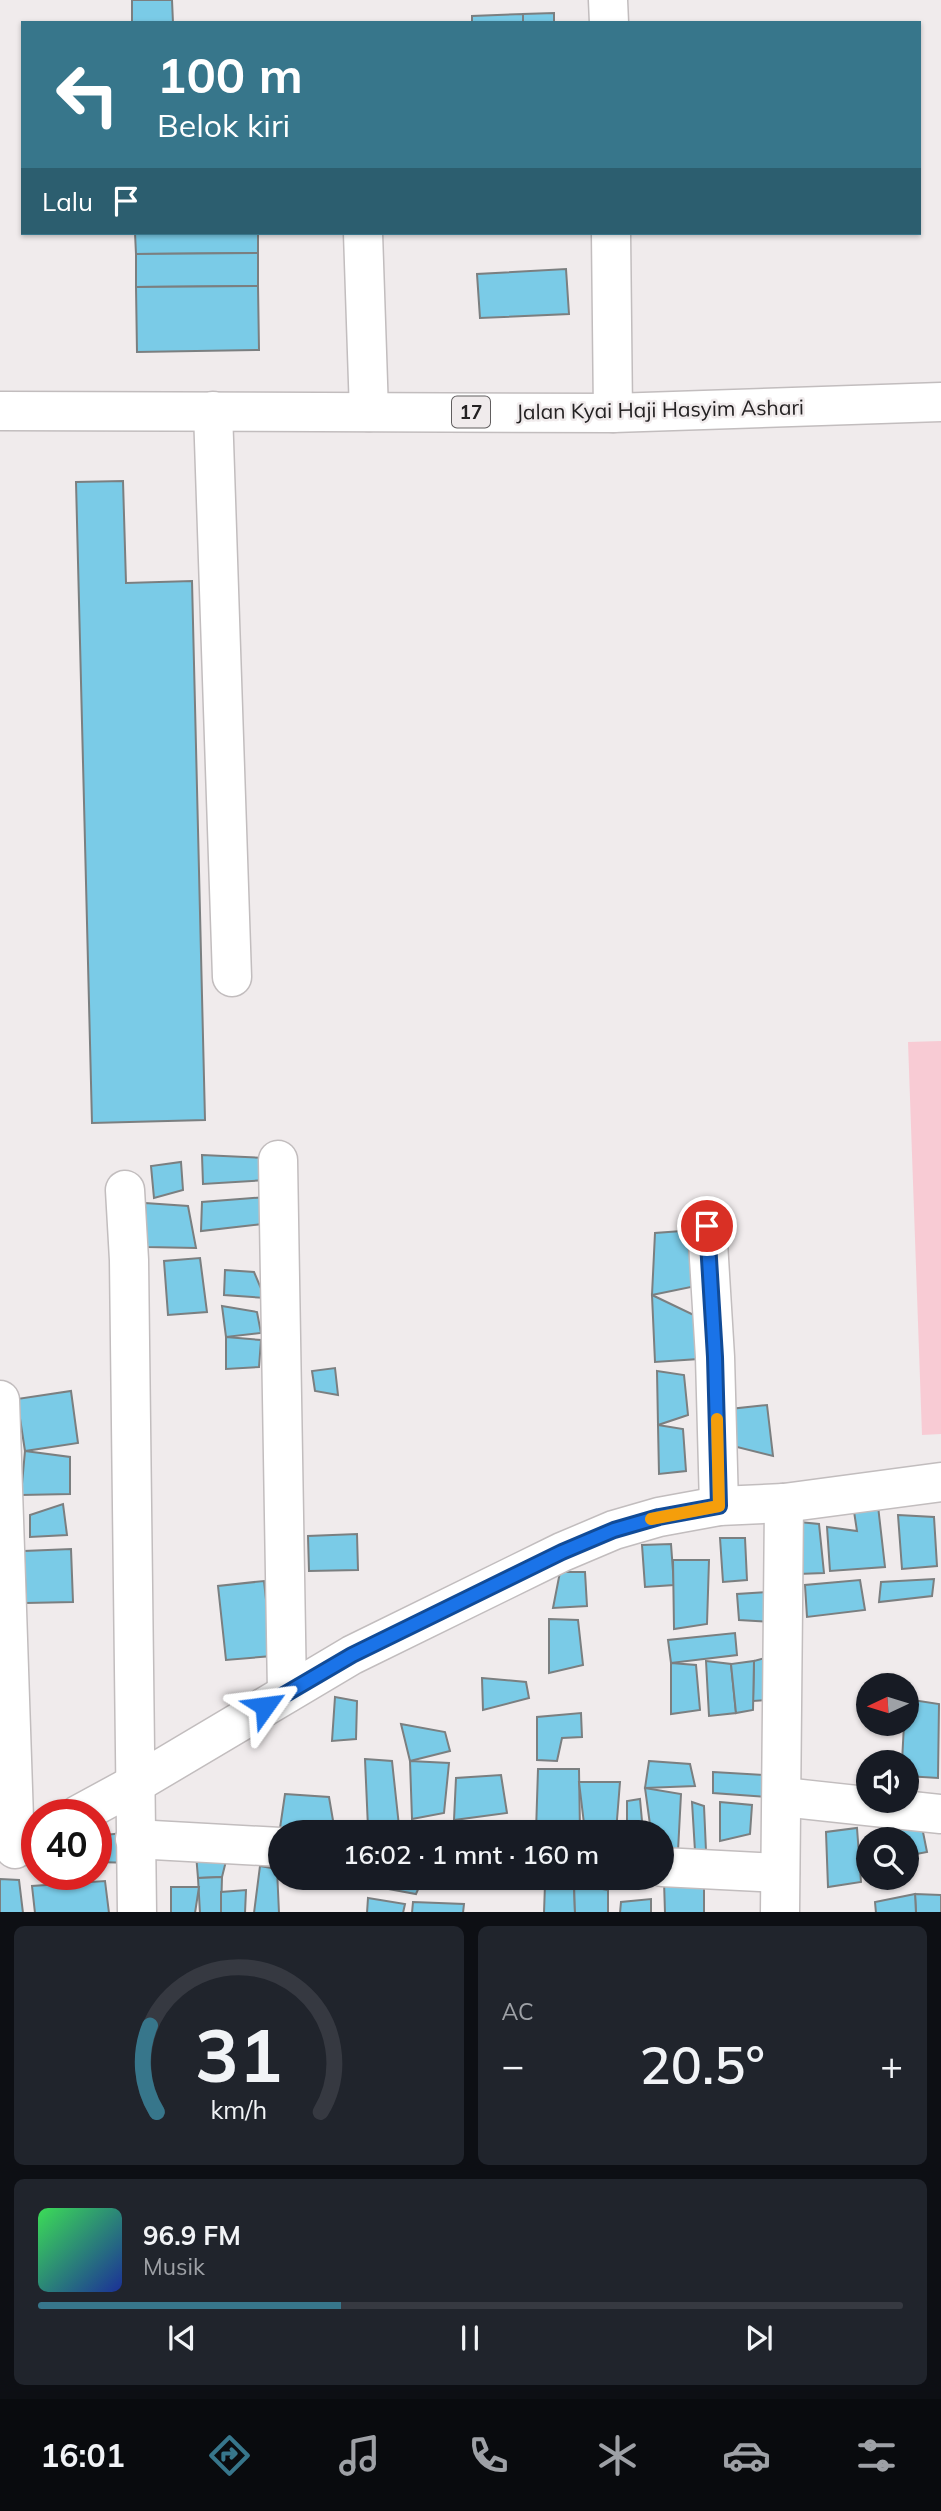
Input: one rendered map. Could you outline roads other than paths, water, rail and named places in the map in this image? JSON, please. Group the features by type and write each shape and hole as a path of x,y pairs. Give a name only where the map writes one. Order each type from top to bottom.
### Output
{"main road":[{"path":"608,0 609,21"},
{"path":"363,235 369,412"},
{"path":"611,235 613,413"},
{"name":"Jalan Kyai Haji Hasyim Ashari","path":"0,411 613,413 941,402"},
{"path":"213,411 232,978"},
{"path":"278,1160 287,1693"},
{"path":"125,1189 129,1260 137,1912"},
{"path":"707,1226 715,1357 719,1506"},
{"path":"0,1400 17,1848"},
{"path":"107,1799 352,1655 562,1552 614,1530 659,1517 719,1506 784,1503 941,1482"},
{"path":"780,1912 784,1503"},
{"path":"783,1797 941,1814"},
{"path":"135,1839 268,1846"},
{"path":"674,1868 780,1873"}]}
